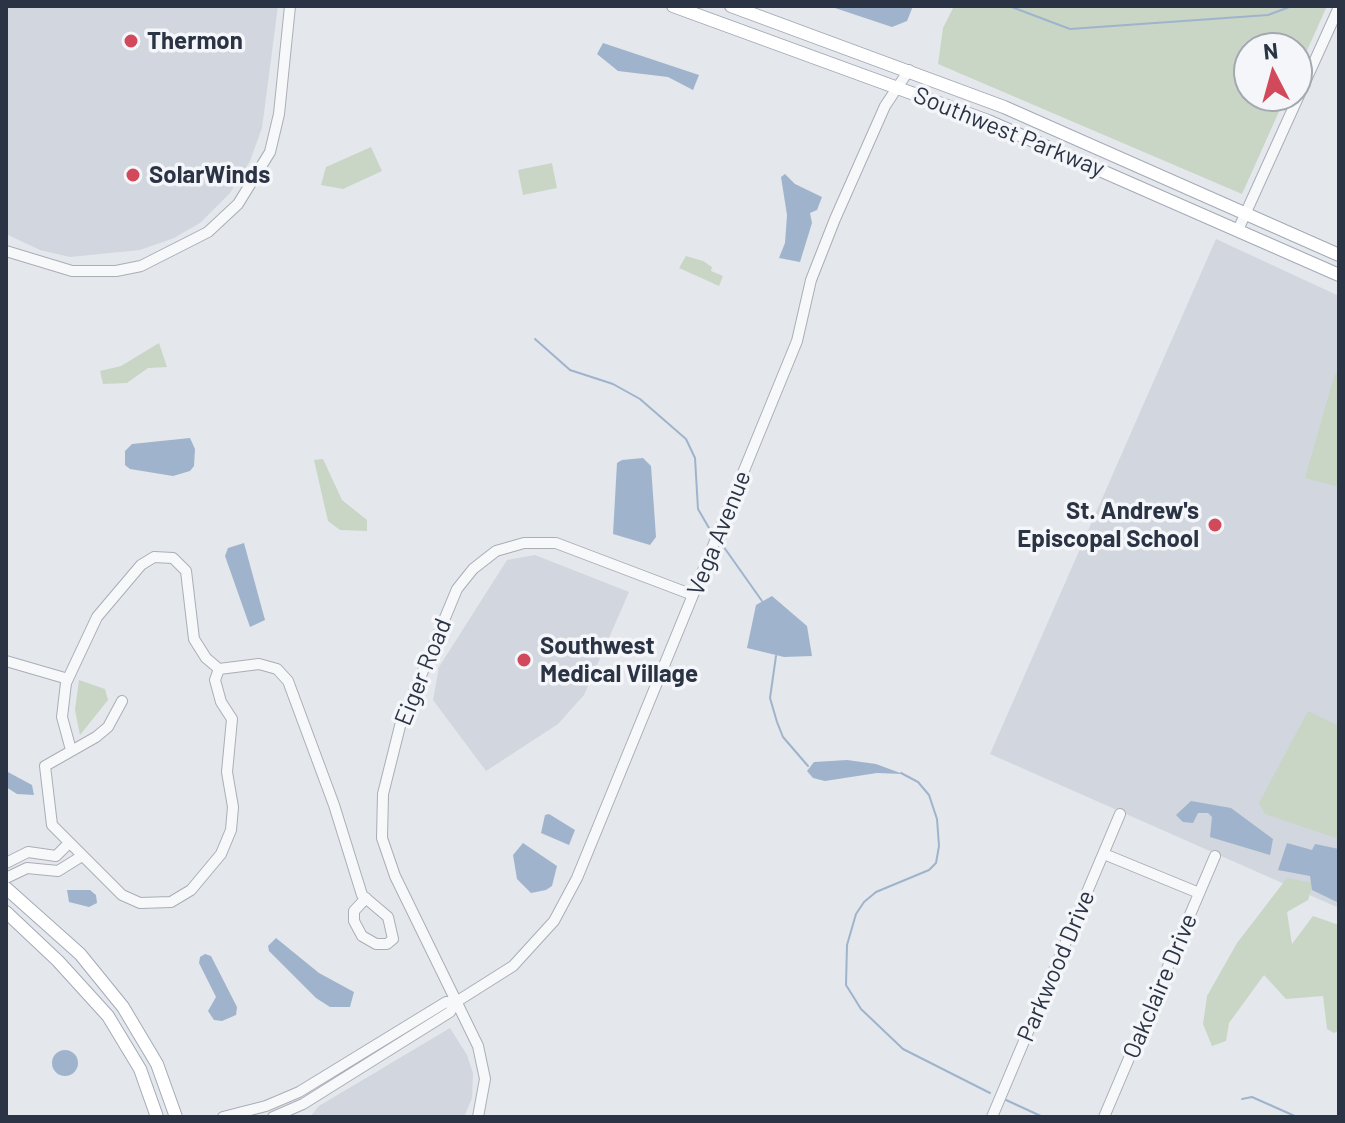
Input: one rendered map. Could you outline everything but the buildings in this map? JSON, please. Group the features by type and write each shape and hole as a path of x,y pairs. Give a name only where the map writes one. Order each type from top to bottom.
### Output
{"main road":[{"name":"Southwest Parkway","path":"673,6 899,87 1053,148 1339,275"},
{"name":"Southwest Parkway","path":"731,6 909,70 1060,130 1339,255"},
{"path":"6,888 80,954 123,1007 157,1064 176,1117"},
{"path":"6,912 108,1016 140,1069 157,1117"}],"street":[{"path":"6,251 61,269 116,271 141,266 208,232 238,204 270,152 279,114 290,6"},
{"path":"1238,230 1339,7"},
{"name":"Vega Avenue","path":"273,1117 303,1104 450,1012 456,1002 513,966 545,934 571,893 797,341 811,280 835,219 885,106 909,70"},
{"name":"Eiger Road","path":"478,1117 485,1090 478,1046 389,861 381,821 396,737 457,589 473,569 496,551 547,542 566,545 693,595"},
{"path":"71,750 62,717 68,679 97,617 141,565 165,556 180,563 186,571 194,639 206,658 219,669 259,664 277,669 288,681 366,898 388,917 393,939 387,944 376,944 362,936 354,921 354,911 366,898"},
{"path":"6,661 68,679"},
{"path":"122,701 108,727 45,766 52,825 122,895 140,903 171,902 191,890 221,854 231,830 233,807 227,772 232,719 221,702 215,680 219,669"},
{"name":"Parkwood Drive","path":"992,1117 1120,814"},
{"path":"6,863 28,852 56,856 69,843"},
{"path":"1104,854 1199,893"},
{"path":"6,878 27,868 58,871 82,856"},
{"name":"Oakclaire Drive","path":"1104,1117 1215,856"},
{"name":"Vega Avenue","path":"223,1117 266,1106 299,1092 446,1002 456,1002"}],"shaded area":[{"path":"6,6 278,6 262,128 250,161 230,193 200,223 174,238 140,250 70,257 40,250 6,234"},
{"name":"St. Andrew's Episcopal School","path":"1216,239 1339,296 1339,908 990,754"},
{"path":"535,555 629,592 584,695 558,724 486,771 433,700 439,667 507,560"},
{"path":"450,1028 467,1055 473,1073 472,1098 464,1117 310,1117 319,1106"}],"green space":[{"path":"954,6 1327,6 1313,37 1313,32 1233,32 1233,112 1279,112 1242,194 938,64 943,28"},
{"path":"371,147 382,171 343,189 321,185 326,167"},
{"path":"552,163 557,188 523,195 518,170"},
{"path":"686,256 703,261 712,267 711,271 723,276 719,286 679,268"},
{"path":"159,343 167,367 148,368 127,383 103,384 100,371 121,366"},
{"path":"1335,373 1339,374 1339,487 1305,478"},
{"path":"323,459 342,500 367,520 367,531 340,530 328,521 314,460"},
{"path":"79,680 105,689 108,700 80,735 75,710"},
{"path":"1308,711 1339,726 1339,839 1265,814 1259,803"},
{"path":"1287,878 1313,883 1308,900 1287,912 1292,944 1313,916 1339,925 1339,1030 1334,1033 1327,1029 1323,996 1286,999 1264,975 1229,1023 1226,1041 1212,1046 1203,1024 1207,996 1237,943"}],"water":[{"path":"829,6 913,6 907,21 892,27"},
{"path":"603,43 699,75 693,90 668,77 618,71 597,54"},
{"path":"785,174 795,184 822,197 817,210 810,213 812,223 800,262 779,258 785,243 787,215 781,177"},
{"path":"190,438 195,449 194,466 190,471 173,476 130,469 125,465 125,451 132,444"},
{"path":"643,458 651,466 656,537 650,545 613,534 617,463"},
{"path":"244,543 265,620 250,627 225,556 228,548"},
{"path":"772,596 807,626 812,656 784,657 747,648 756,605"},
{"path":"847,760 876,764 903,774 877,773 825,781 813,778 807,771 814,762"},
{"path":"6,771 32,785 34,795 17,794 6,787"},
{"path":"1191,801 1231,808 1273,839 1270,855 1210,837 1212,817 1208,813 1198,813 1193,823 1183,822 1176,815"},
{"path":"549,814 575,830 569,845 541,833 545,815"},
{"path":"523,843 557,866 552,886 546,890 531,893 517,879 513,855"},
{"path":"1287,843 1312,850 1315,844 1339,849 1339,903 1312,890 1310,876 1278,870"},
{"path":"67,890 90,890 96,895 97,903 89,907 69,902"},
{"path":"276,938 319,973 354,992 350,1007 330,1007 316,998 269,951 268,946"},
{"path":"205,954 211,956 237,1007 236,1015 222,1021 214,1020 208,1011 216,997 199,963 200,957"},
{"path":"65,1050 74,1054 78,1063 74,1072 65,1076 56,1072 52,1063 56,1054"}],"waterway":[{"path":"1009,6 1070,29 1268,15 1292,6"},
{"path":"535,339 570,370 613,384 640,399 686,439 695,458 698,509 709,528"},
{"path":"721,543 762,601"},
{"path":"776,656 770,698 783,737 808,766"},
{"path":"901,773 918,782 929,795 937,819 939,846 936,863 929,870 876,892 864,902 856,914 847,945 846,985 861,1009 903,1049 990,1093"},
{"path":"1242,1099 1252,1097 1297,1117"},
{"path":"1006,1100 1043,1117"}],"place":[{"name":"Thermon","path":"131,41"},
{"name":"SolarWinds","path":"133,175"},
{"name":"St. Andrew's Episcopal School","path":"1215,525"},
{"name":"Southwest Medical Village","path":"524,660"}]}
